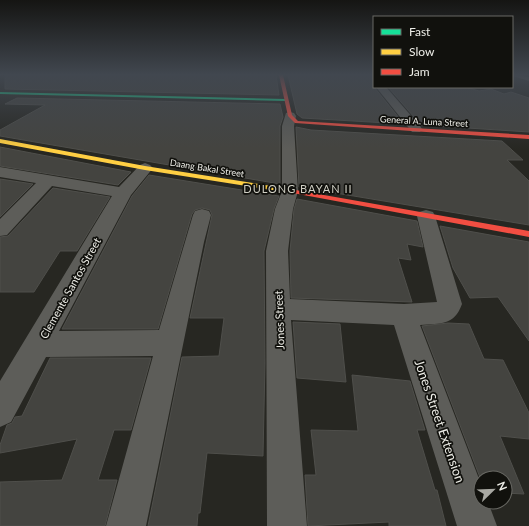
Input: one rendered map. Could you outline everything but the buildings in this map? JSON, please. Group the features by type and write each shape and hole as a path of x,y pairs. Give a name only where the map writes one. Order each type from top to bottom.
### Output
{"street":[{"path":"267,100 286,100 290,116"},
{"path":"391,100 416,129"},
{"name":"General A. Luna Street","path":"290,116 297,122 311,124 416,129 529,137"},
{"name":"Jones Street","path":"287,526 277,251 284,209 290,191 288,126 290,116"},
{"name":"Daang Bakal Street","path":"0,141 145,168 290,191 529,234"},
{"name":"Clemente Santos Street","path":"0,412 123,193 145,168"},
{"path":"0,172 123,193"},
{"path":"0,230 48,180"},
{"path":"126,526 202,216"},
{"path":"278,308 404,315 443,312 448,309 450,304 426,216"},
{"name":"Jones Street Extension","path":"404,315 476,526"},
{"path":"38,344 170,343"}],"traffic: fast":[{"path":"267,100 286,100"}],"traffic: slow":[{"path":"0,141 145,168 284,190"}],"traffic: jam":[{"path":"286,100 290,116 297,122 529,137"},
{"path":"284,190 529,234"}],"district":[{"name":"DULONG BAYAN II","path":"298,188"}]}
